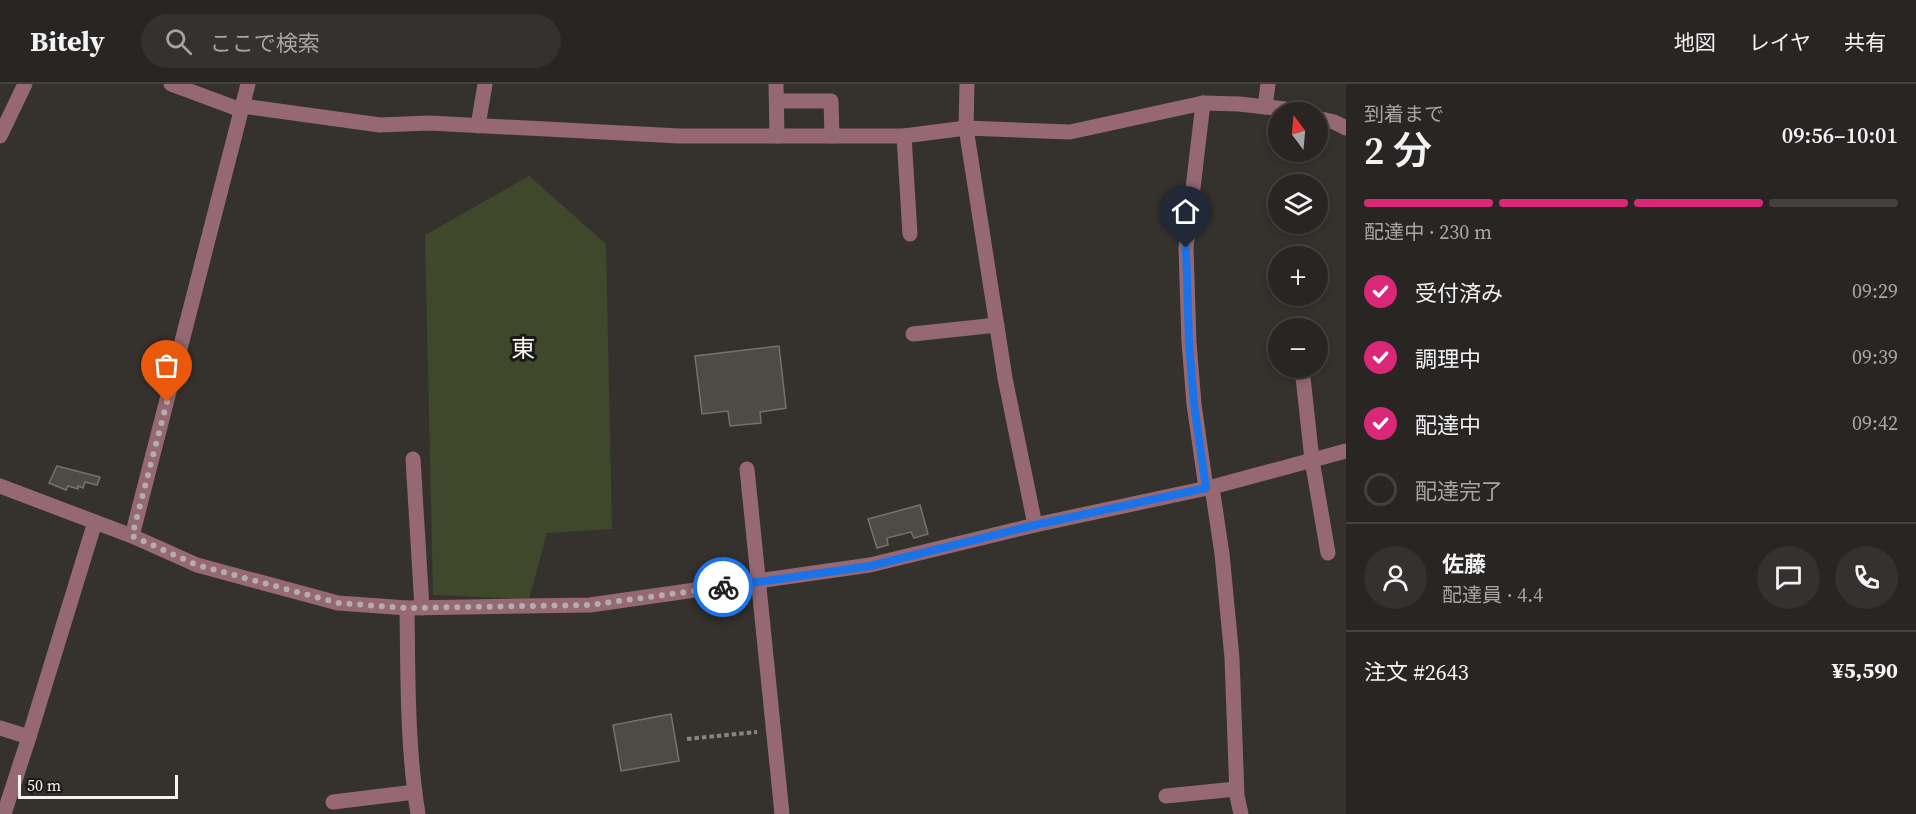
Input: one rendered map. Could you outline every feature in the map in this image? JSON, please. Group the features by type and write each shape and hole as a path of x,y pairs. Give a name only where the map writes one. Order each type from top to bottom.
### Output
{"street":[{"path":"0,136 25,84"},
{"path":"171,84 242,108 380,125 429,123 679,136 904,136 966,128 1070,132 1203,103 1268,107"},
{"path":"132,536 248,84"},
{"path":"478,126 485,84"},
{"path":"776,84 777,136"},
{"path":"967,84 966,128 1005,378 1035,525"},
{"path":"1265,106 1268,84"},
{"path":"777,101 831,101 832,136"},
{"path":"1203,103 1186,248 1189,342 1194,404 1221,554 1232,658 1236,789 1241,814"},
{"path":"1328,121 1346,128"},
{"path":"904,136 910,234"},
{"path":"913,334 997,325"},
{"path":"1303,378 1312,460 1328,553"},
{"path":"0,486 132,536 197,565 338,603 414,608 590,605 870,566 1035,525 1209,488 1346,451"},
{"path":"413,459 414,608 409,727 418,814"},
{"path":"747,469 782,814"},
{"path":"4,814 94,522"},
{"path":"0,728 29,736"},
{"path":"1166,796 1236,789"},
{"path":"333,802 415,792"}],"path":[{"path":"687,739 774,730"}],"green space":[{"path":"529,176 606,244 612,529 547,533 529,599 433,595 425,235"}],"building":[{"path":"779,346 786,408 760,412 761,423 730,426 728,411 702,414 695,356"},
{"path":"57,466 100,477 97,485 85,482 83,488 68,486 66,490 49,483"},
{"path":"920,505 928,534 914,538 911,532 887,538 888,545 877,548 868,519"},
{"path":"671,714 679,761 621,771 613,725"}],"way so far":[{"path":"167,402 132,536 197,565 338,603 407,608 590,605 723,587"}],"district":[{"name":"東","path":"523,349"}],"route":[{"path":"723,587 870,566 1035,525 1206,488 1194,404 1189,342 1186,248"}]}
